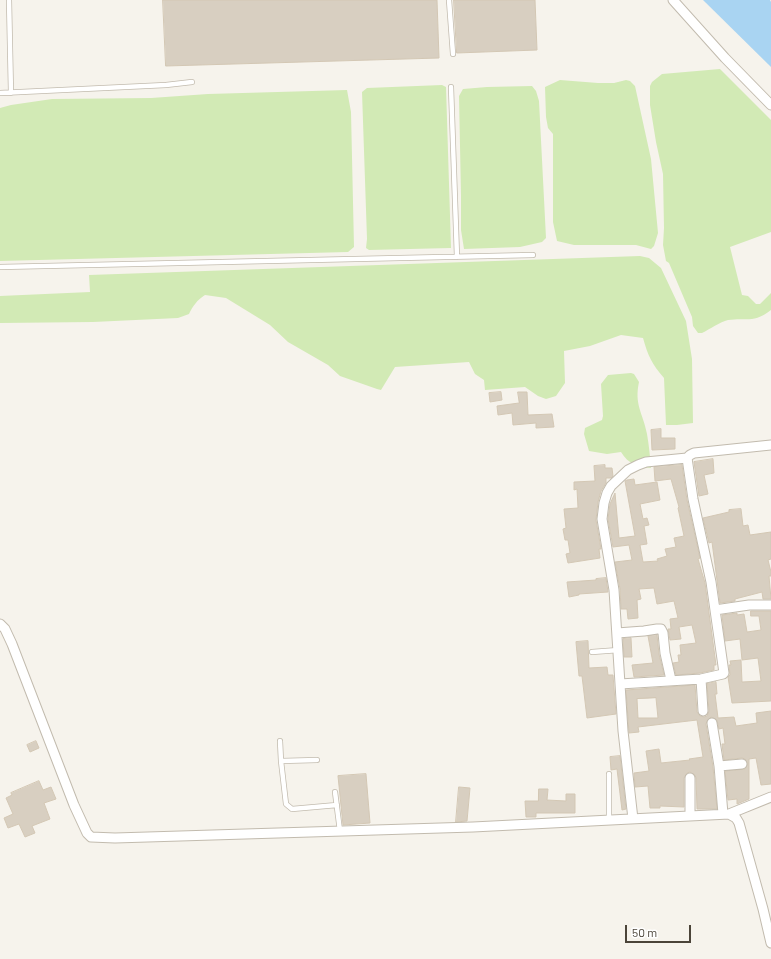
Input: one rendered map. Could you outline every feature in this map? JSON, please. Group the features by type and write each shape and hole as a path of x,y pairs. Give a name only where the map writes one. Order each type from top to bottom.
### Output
{"street":[{"path":"673,0 725,58 771,105"},
{"path":"633,819 623,731 614,590 602,519 607,493 618,479 638,464 687,458 694,453 771,445"},
{"path":"620,684 702,679 724,673 711,582 693,498 687,458"},
{"path":"715,610 749,605 771,605"},
{"path":"0,624 5,629 12,644 74,805 87,833 91,837 115,838 473,827 726,814 771,797"},
{"path":"617,633 657,629 661,630 663,633 665,653 671,680"},
{"path":"702,679 703,711"},
{"path":"712,723 726,814"},
{"path":"719,766 742,764"},
{"path":"690,778 690,816"},
{"path":"726,814 736,818 739,823 767,908 771,943"}],"lane":[{"path":"9,0 11,93"},
{"path":"449,0 453,54"},
{"path":"0,93 166,85 192,82"},
{"path":"451,87 457,257"},
{"path":"0,267 533,255"},
{"path":"592,652 619,650"},
{"path":"280,741 286,804 292,809 337,805"},
{"path":"281,761 317,760"},
{"path":"609,774 609,820"},
{"path":"335,792 340,831"}],"green space":[{"path":"720,69 771,120 771,232 730,247 742,295 748,296 756,304 760,304 771,293 771,310 754,319 728,320 702,333 698,333 693,326 692,317 669,263 666,261 663,245 663,174 650,105 650,86 652,82 662,74"},
{"path":"560,80 614,83 626,80 630,81 635,86 651,159 658,233 654,246 651,249 636,245 574,245 557,241 553,222 553,134 548,128 546,117 545,87"},
{"path":"442,85 446,87 451,248 369,250 366,248 367,239 362,92 367,88"},
{"path":"532,86 536,91 539,101 546,238 542,242 520,247 464,249 461,230 459,96 463,89"},
{"path":"347,90 351,112 354,247 348,252 0,261 0,108 52,99 151,98 208,94"},
{"path":"640,256 649,258 661,268 686,321 692,359 693,423 666,425 664,378 651,360 643,338 621,335 590,346 564,351 565,383 556,396 546,399 538,396 525,387 485,390 484,380 475,374 469,362 395,367 381,390 377,389 340,376 328,365 288,342 270,325 226,298 205,295 196,303 189,314 178,318 93,322 0,323 0,296 90,292 89,275"},
{"path":"634,374 639,382 638,403 647,434 651,468 642,467 630,462 621,452 607,454 589,451 584,434 585,428 602,420 601,384 608,375"}],"water":[{"path":"703,0 770,0 771,67"}],"building":[{"path":"163,0 437,0 439,58 166,66"},
{"path":"454,0 535,0 537,50 457,53"},
{"path":"501,392 502,400 490,402 489,393"},
{"path":"518,392 527,392 528,415 552,414 554,427 536,428 536,423 513,425 512,413 498,415 497,406 519,403"},
{"path":"661,429 661,438 675,438 675,449 652,450 651,430"},
{"path":"713,459 714,473 704,475 708,494 699,496 694,462"},
{"path":"605,465 605,468 612,468 613,476 611,478 606,478 606,483 601,491 598,502 596,520 601,549 599,549 600,558 568,563 566,554 570,553 568,540 565,540 563,529 566,528 564,509 578,508 577,489 574,490 574,482 595,481 594,466"},
{"path":"682,465 687,500 700,558 698,559 705,583 716,665 714,665 714,670 676,675 673,663 679,662 678,655 681,655 680,645 696,643 692,625 679,627 681,639 670,640 668,629 671,629 670,619 678,618 674,601 657,604 654,588 639,589 641,599 637,600 638,618 628,619 627,609 621,609 620,589 615,562 632,560 629,545 613,547 608,519 610,504 615,493 619,538 635,536 625,481 634,479 635,485 657,482 660,500 640,504 643,519 647,518 649,525 644,526 647,544 640,545 643,562 658,561 657,559 667,556 665,549 676,547 674,538 684,536 679,507 671,479 655,481 654,467"},
{"path":"741,509 743,526 748,525 750,535 771,532 771,559 768,560 771,572 771,576 769,576 771,599 763,599 762,592 735,599 735,601 720,603 712,542 709,543 703,518 729,512 729,510"},
{"path":"606,578 608,592 579,594 569,597 567,582"},
{"path":"751,611 771,611 771,701 732,703 728,677 730,675 730,661 741,660 742,682 761,681 758,658 742,660 740,639 725,641 722,615 737,613 737,615 744,614 747,632 761,630 759,616 751,616"},
{"path":"657,635 659,654 664,675 634,677 632,665 653,663 648,636"},
{"path":"631,638 632,657 624,657 623,639"},
{"path":"588,641 589,668 607,667 608,675 613,675 616,714 587,718 582,676 579,676 576,642"},
{"path":"716,682 717,694 715,694 718,718 734,717 736,726 757,723 756,713 771,711 771,784 761,785 756,758 749,759 749,799 737,804 737,799 728,800 725,771 745,769 748,763 742,758 724,760 722,744 725,744 723,728 719,729 717,720 711,717 706,724 713,767 717,809 697,809 696,778 695,775 690,772 687,773 684,778 684,807 660,806 660,808 650,808 648,786 635,787 634,773 649,771 646,751 659,749 661,763 703,757 697,720 638,727 639,732 629,733 626,690 695,685 697,712 700,716 704,717 707,716 709,711 707,684","holes":["656,698 658,718 638,718 637,699"]},
{"path":"36,741 39,748 30,752 27,745"},
{"path":"620,756 626,809 622,810 617,769 611,770 610,757"},
{"path":"366,774 370,823 343,825 338,776"},
{"path":"39,781 43,790 51,787 56,799 44,803 50,819 32,826 35,833 25,837 19,824 8,828 4,818 13,814 6,798 12,795 11,793"},
{"path":"459,787 470,788 467,821 456,822"},
{"path":"539,789 548,789 547,800 566,801 566,794 575,794 575,813 536,813 536,817 526,817 525,801 538,801"}]}
